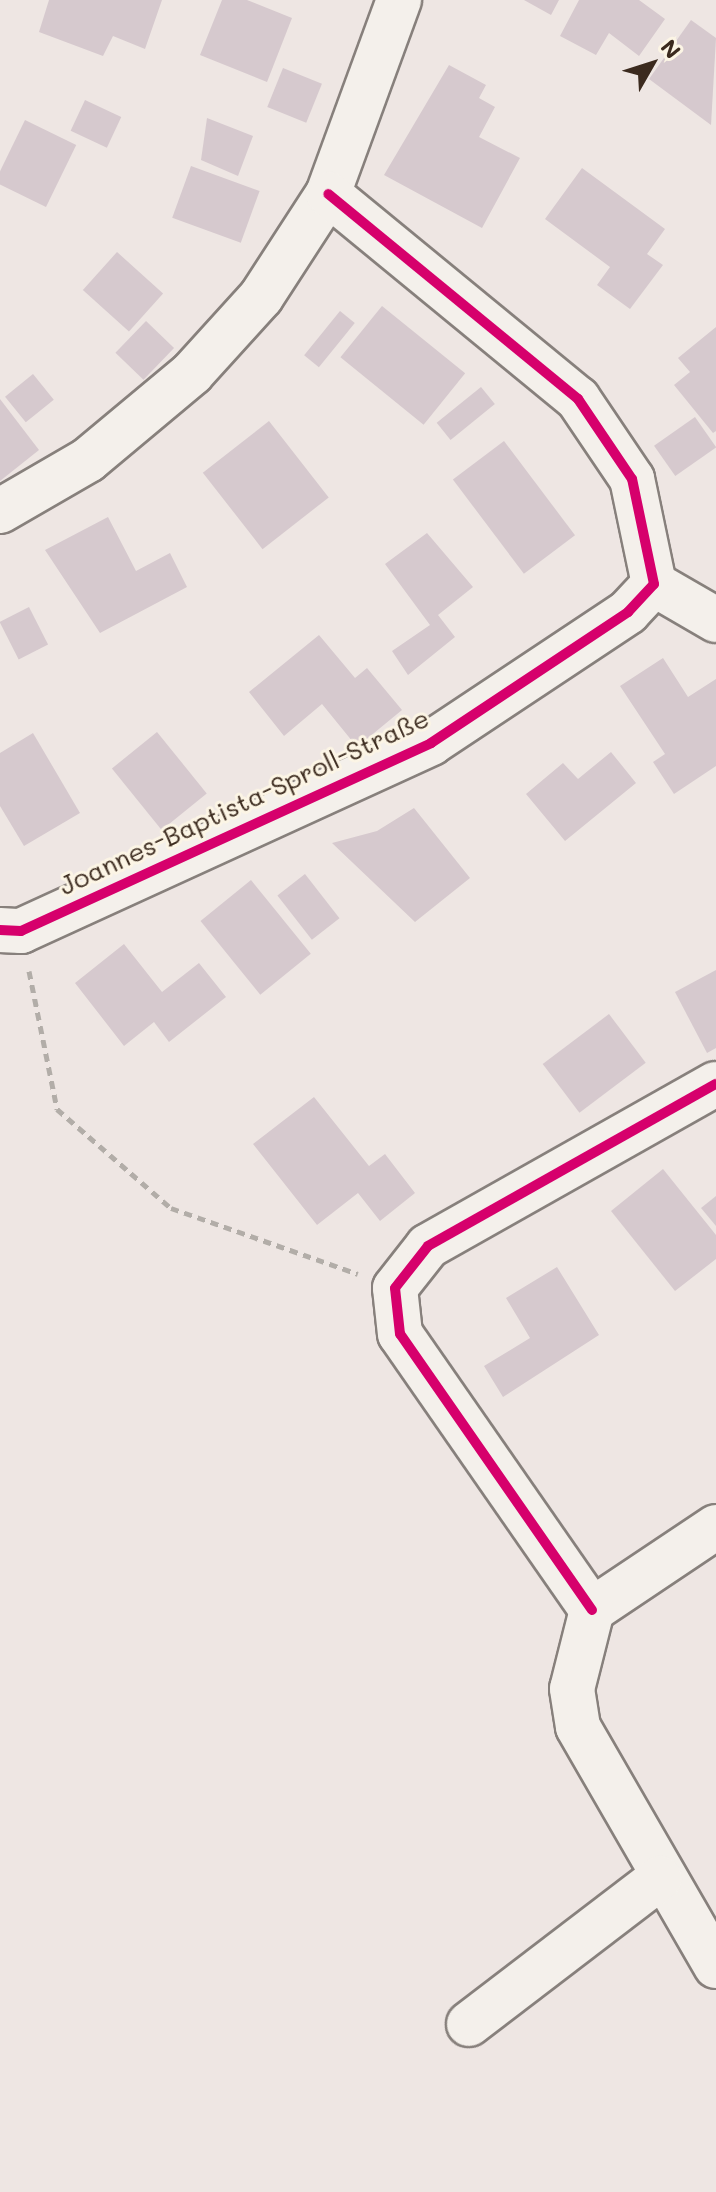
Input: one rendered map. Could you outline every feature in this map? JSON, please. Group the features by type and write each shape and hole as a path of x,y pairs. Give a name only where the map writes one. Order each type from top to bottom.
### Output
{"street":[{"path":"0,511 88,460 192,373 261,297 328,194 399,0"},
{"path":"328,194 578,399 632,479 654,584 716,620"},
{"name":"Joannes-Baptista-Sproll-Straße","path":"10,930 431,743 628,612 654,584"},
{"path":"592,1610 400,1334 395,1288 428,1246 716,1084"},
{"path":"716,1527 592,1610 572,1689 578,1727 660,1878 716,1966"},
{"path":"469,2024 660,1878"}],"path":[{"path":"10,930 57,1109 171,1208 395,1288"}],"building":[{"path":"49,0 162,0 145,49 113,36 103,56 39,32"},
{"path":"222,0 247,0 292,18 267,82 200,55"},
{"path":"524,0 559,0 551,15"},
{"path":"579,0 639,0 665,19 639,56 609,33 596,55 560,36"},
{"path":"691,20 716,38 711,125 649,79"},
{"path":"449,65 486,85 479,98 495,107 479,137 520,158 482,228 384,175"},
{"path":"283,68 322,84 306,123 267,107"},
{"path":"85,100 121,117 107,148 71,131"},
{"path":"207,118 253,136 238,176 201,160"},
{"path":"25,120 76,145 46,207 0,185 0,171"},
{"path":"191,166 260,191 241,243 172,218"},
{"path":"582,168 665,229 647,254 663,265 630,309 597,285 610,267 545,219"},
{"path":"117,252 163,293 129,331 83,290"},
{"path":"382,306 465,373 424,425 340,357"},
{"path":"340,311 355,323 319,367 304,355"},
{"path":"146,321 174,348 143,380 115,353"},
{"path":"716,327 716,431 713,433 674,385 690,372 678,358"},
{"path":"33,374 54,400 26,422 5,397"},
{"path":"481,387 495,404 451,440 437,423"},
{"path":"0,399 39,450 0,481"},
{"path":"695,417 716,447 675,476 654,446"},
{"path":"269,421 329,497 263,549 203,473"},
{"path":"504,441 575,535 524,574 453,480"},
{"path":"108,517 136,571 170,553 187,587 100,633 45,550"},
{"path":"427,533 473,587 438,615 455,637 408,675 392,651 430,625 385,564"},
{"path":"29,607 48,644 19,659 0,622"},
{"path":"319,635 355,678 367,668 402,710 357,747 322,704 284,736 249,692"},
{"path":"663,658 688,697 716,679 716,766 674,794 653,762 665,754 620,686"},
{"path":"157,732 207,793 162,830 112,769"},
{"path":"33,733 80,813 24,846 0,806 0,753"},
{"path":"611,752 636,783 565,841 526,794 563,763 578,779"},
{"path":"414,808 470,878 415,922 332,843 377,831"},
{"path":"305,874 339,918 312,940 277,896"},
{"path":"251,880 311,954 260,995 200,921"},
{"path":"124,944 162,992 199,963 226,997 169,1042 154,1022 124,1046 75,983"},
{"path":"716,970 716,1048 707,1053 675,992"},
{"path":"609,1014 646,1063 579,1113 543,1064"},
{"path":"314,1097 369,1166 385,1154 415,1193 380,1221 358,1193 317,1225 253,1144"},
{"path":"663,1169 716,1235 716,1259 675,1291 611,1211"},
{"path":"716,1196 716,1226 701,1208"},
{"path":"557,1267 599,1335 503,1397 484,1366 530,1338 506,1298"}],"cycle path":[{"path":"0,930 21,931 431,743 628,612 654,584 632,479 578,399 328,194"},
{"path":"592,1610 400,1334 395,1288 428,1246 716,1084"}]}
